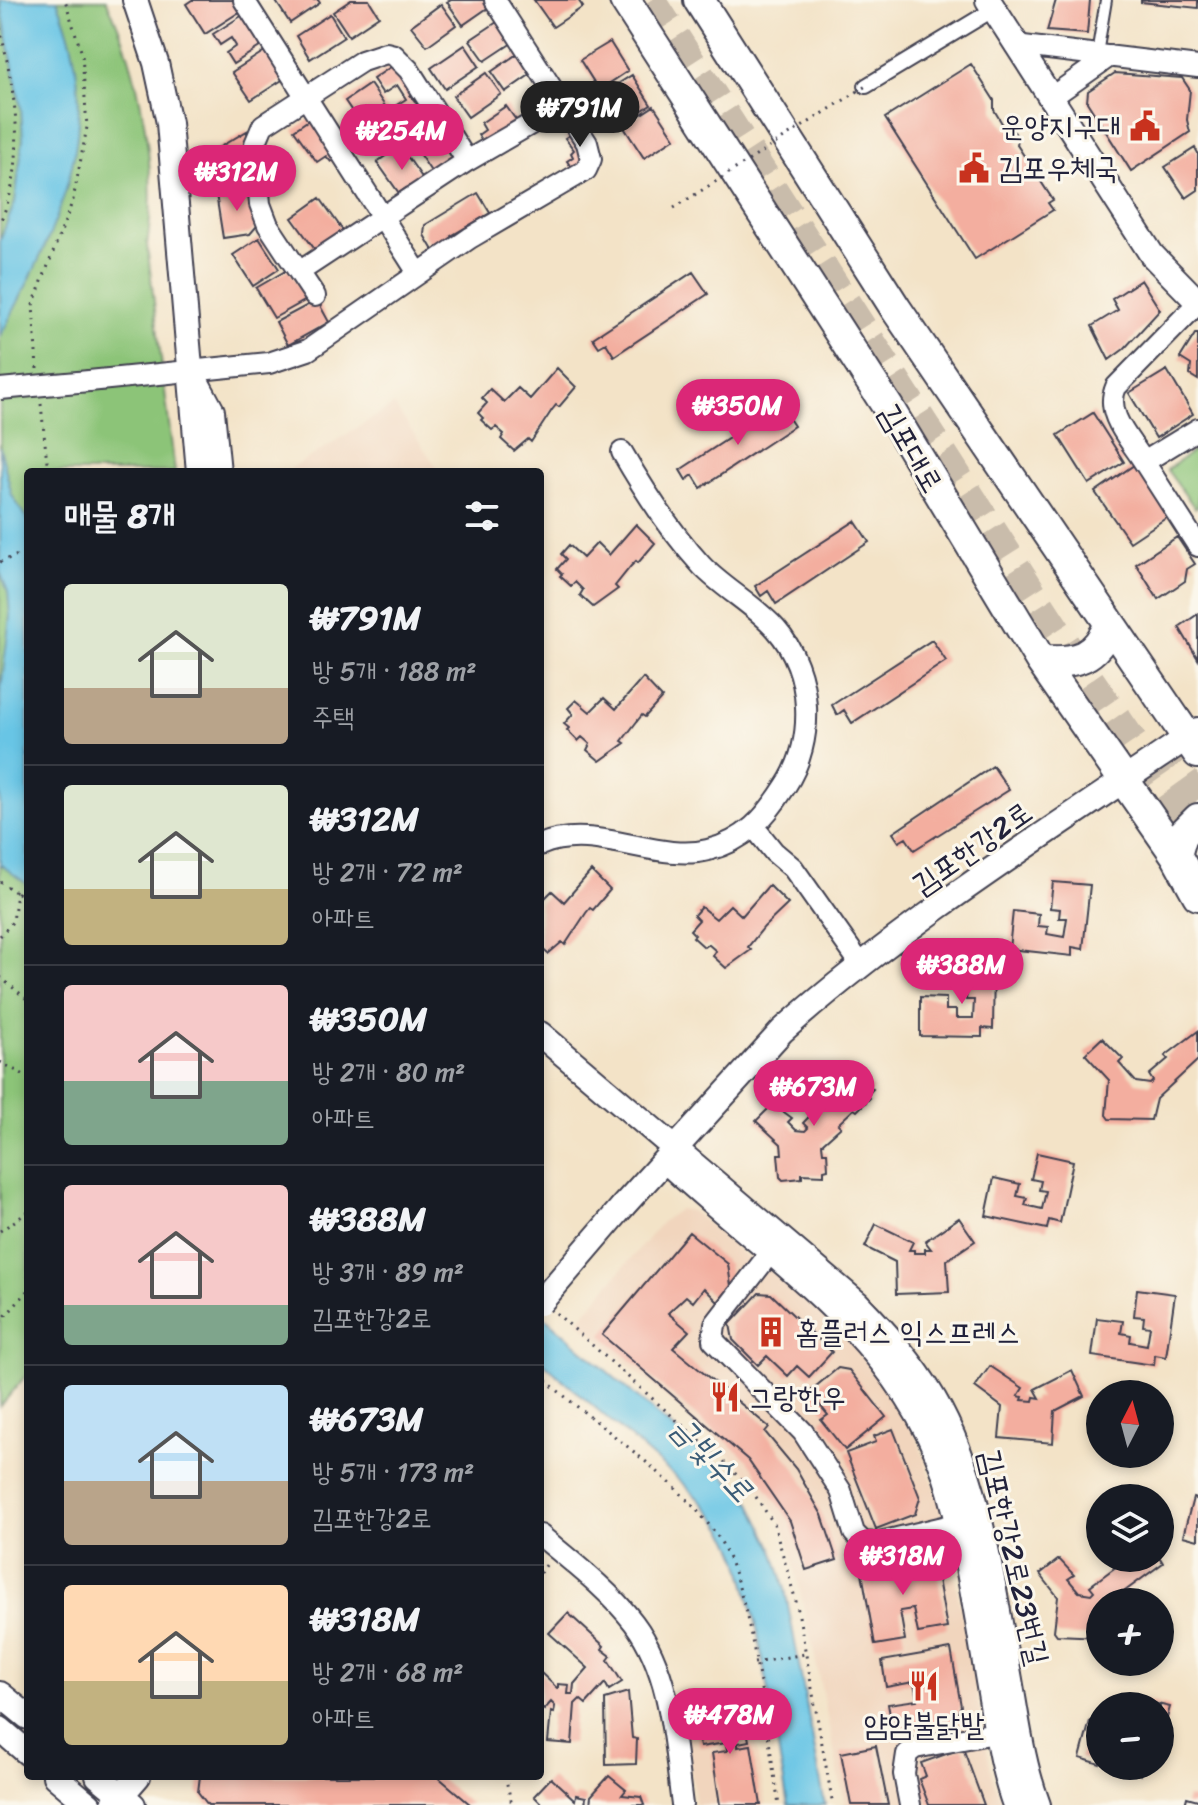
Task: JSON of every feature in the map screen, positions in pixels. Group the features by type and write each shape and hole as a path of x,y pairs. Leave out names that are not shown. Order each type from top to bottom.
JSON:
{"main road":[{"name":"김포대로","path":"625,0 889,409 1041,661 1176,855 1198,895"},
{"name":"김포대로","path":"699,0 896,309 1110,624 1195,740"},
{"path":"1041,661 1068,662 1083,658 1102,643 1110,624"},
{"path":"1198,819 1182,835 1176,855 1198,876"}],"street":[{"path":"135,0 164,92 199,468"},
{"path":"244,0 418,273"},
{"path":"0,389 269,363 308,350 502,217 586,170 591,151 495,0"},
{"path":"866,86 991,4 1049,99 1152,255 1198,303 1116,387 1110,400 1113,413 1198,546"},
{"path":"1015,45 1198,67"},
{"path":"315,296 263,215 255,144 263,125 374,54 394,55 409,70 467,161"},
{"path":"1049,99 1103,55"},
{"path":"299,272 467,161 562,106"},
{"path":"192,371 212,411 218,468"},
{"path":"1144,462 1198,429"},
{"path":"544,844 588,838 705,851 740,838 764,819 788,783 803,742 808,702 777,630 704,567 665,519 622,452"},
{"name":"김포한강2로","path":"544,1305 623,1206 782,1031 862,966 1123,782 1195,740"},
{"path":"754,827 774,852 793,868 862,966"},
{"path":"544,1038 670,1155"},
{"path":"544,1057 670,1155"},
{"name":"김포한강2로23번길","path":"670,1155 770,1253 839,1313 886,1365 931,1439 968,1521"},
{"name":"김포한강2로23번길","path":"670,1155 801,1254 889,1337 923,1381 948,1426 969,1483 968,1521 1008,1731 1015,1805"},
{"path":"770,1253 712,1332 717,1346 757,1382 803,1432 841,1491 854,1533 863,1542 876,1543 968,1521"},
{"path":"544,1539 620,1606 648,1648 671,1719 682,1805"},
{"path":"0,1694 24,1714"},
{"path":"0,1729 24,1750"},
{"path":"910,1805 904,1774 907,1754 915,1748 1008,1731"},
{"name":"김포한강2로23번길","path":"1008,1731 1038,1805"},
{"path":"60,1780 89,1805"},
{"path":"102,1780 122,1802 136,1780"}],"lane":[{"path":"1103,55 1106,0"}],"path":[{"path":"38,383 33,305 73,200 87,127 82,54 65,0"},
{"path":"0,28 17,125 9,195 0,222"},
{"path":"674,208 866,86"},
{"path":"40,399 48,468"},
{"path":"0,562 24,553"},
{"path":"0,882 24,896"},
{"path":"0,936 13,921 17,893"},
{"path":"0,977 24,997"},
{"path":"0,1062 24,1075"},
{"path":"0,1231 24,1215"},
{"path":"0,1322 24,1295"},
{"path":"544,1305 725,1463 765,1509 789,1570 833,1805"},
{"path":"544,1378 673,1489 717,1536 737,1580 779,1805"},
{"path":"544,1568 547,1564"},
{"path":"754,1663 806,1654"},
{"path":"506,1780 512,1805"}],"shaded area":[{"path":"394,405 437,468 292,468"},
{"path":"679,1209 692,1211 745,1256 775,1274 851,1341 896,1400 917,1439 941,1506 992,1775 1003,1805 845,1805 788,1539 779,1516 753,1478 716,1441 578,1321 662,1222"},
{"path":"747,1695 766,1805 696,1805 682,1708"}],"green space":[{"path":"0,0 106,0 128,56 144,120 150,185 147,245 175,468 24,468 24,1378 0,1407"},
{"path":"1198,447 1198,507 1195,508 1167,470"}],"water":[{"path":"0,0 57,0 72,46 78,90 77,133 70,174 58,215 0,337 0,240 15,202 23,139 21,108"},
{"path":"0,447 12,495 24,514 24,882 0,864 0,697 10,616 8,592 0,572"},
{"path":"544,1316 707,1458 751,1503 773,1549 785,1589 825,1805 788,1805 756,1623 739,1559 714,1515 685,1485 544,1363"}],"building":[{"path":"192,0 234,0 241,11 205,34 186,4"},
{"path":"275,0 318,0 320,3 290,23"},
{"path":"351,0 369,0 379,16 349,36 333,12"},
{"path":"499,0 463,25 447,2"},
{"path":"534,0 578,0 583,7 553,27"},
{"path":"1056,0 1090,0 1087,34 1047,31"},
{"path":"1198,0 1198,8 1141,2"},
{"path":"441,4 456,25 427,46 411,26"},
{"path":"246,13 266,43 233,64 226,53 236,46 231,38 220,45 213,34"},
{"path":"330,14 344,37 310,59 296,36"},
{"path":"506,16 521,37 485,61 470,40"},
{"path":"610,42 628,71 599,90 580,60"},
{"path":"465,45 479,66 445,89 431,68"},
{"path":"530,45 544,65 505,92 491,72"},
{"path":"271,47 290,75 251,100 232,72"},
{"path":"398,62 423,86 410,95 417,104 400,115 395,106 406,99 397,85 383,94 373,79"},
{"name":"김포우체국","path":"971,64 994,100 994,110 1006,130 1011,127 1018,138 1017,145 1053,200 1048,203 1053,210 975,259 885,118"},
{"path":"486,73 501,94 468,117 453,96"},
{"name":"운양지구대","path":"1115,73 1182,78 1190,90 1187,120 1190,132 1131,171 1087,102 1088,91"},
{"path":"632,75 651,105 617,125 599,96"},
{"path":"370,84 393,118 368,135 345,101"},
{"path":"506,106 521,127 484,144 478,135 485,130 481,123"},
{"path":"654,106 675,138 644,158 623,126"},
{"path":"310,119 343,153 331,162 326,156 317,162 294,130"},
{"path":"444,122 466,156 438,182 412,143"},
{"path":"582,127 597,149 575,173 567,161 573,157 571,153 574,150 565,138"},
{"path":"247,131 252,185 216,189 213,151"},
{"path":"400,146 428,186 412,197 406,188 399,193 377,162"},
{"path":"1195,148 1198,153 1198,190 1186,198 1165,167"},
{"path":"254,191 257,226 250,234 223,238 216,194"},
{"path":"478,193 490,213 451,236 458,248 434,252 424,235 425,225"},
{"path":"320,198 346,235 319,255 292,218"},
{"path":"259,238 279,269 253,286 233,255"},
{"path":"289,269 306,300 274,318 256,288"},
{"path":"693,272 708,294 614,356 606,343 599,347 593,338"},
{"path":"1141,280 1160,310 1124,349 1109,360 1092,326 1118,310 1112,299"},
{"path":"317,300 329,322 288,345 276,322"},
{"path":"1198,334 1198,380 1190,375 1191,365 1180,358"},
{"path":"557,368 576,387 559,407 556,405 531,442 528,439 514,451 501,439 504,434 496,427 492,430 481,420 483,418 478,413 487,403 482,398 490,389 504,402 518,388 530,399"},
{"path":"1167,370 1193,414 1156,438 1129,393"},
{"path":"780,405 794,426 701,488 693,475 686,480 680,470"},
{"path":"1093,413 1124,462 1089,484 1058,435"},
{"path":"1137,463 1172,514 1130,542 1095,492"},
{"path":"855,521 869,542 776,604 768,591 761,596 755,586"},
{"path":"636,524 655,543 638,563 636,561 631,566 615,586 618,589 593,607 580,595 583,590 575,582 571,586 560,576 562,574 557,569 566,559 561,554 569,545 583,558 597,543 609,555"},
{"path":"1177,537 1195,564 1187,569 1185,581 1158,599 1136,564"},
{"path":"1198,614 1198,659 1179,627"},
{"path":"932,640 946,661 852,723 844,710 837,715 832,705"},
{"path":"643,678 662,698 645,717 642,715 622,741 625,743 600,761 587,750 590,744 582,737 578,741 567,730 569,728 564,724 573,714 568,708 576,700 590,712 604,698 616,709"},
{"path":"993,766 1009,790 914,850 906,838 899,842 893,833"},
{"path":"591,871 610,890 593,910 590,908 565,945 562,942 548,954 544,950 544,899 552,891 564,902"},
{"path":"1053,882 1090,885 1083,949 1072,947 1072,956 1009,949 1013,911 1039,914 1038,926 1048,927 1047,934 1064,937 1067,918 1059,918 1060,909 1050,908"},
{"path":"769,885 788,904 764,927 748,947 751,950 726,968 713,956 716,951 708,944 704,947 693,937 695,935 690,930 699,920 694,915 701,907 716,919 730,905 742,916"},
{"path":"957,965 994,965 993,1029 982,1028 982,1037 920,1036 920,997 946,998 946,1010 956,1010 956,1018 973,1018 974,1000 966,1000 967,991 956,991"},
{"path":"1198,1031 1198,1060 1156,1099 1151,1120 1109,1119 1106,1115 1109,1080 1085,1054 1102,1038 1123,1059 1119,1063 1136,1082 1150,1084 1153,1081 1149,1075 1168,1059 1165,1056"},
{"path":"854,1070 873,1089 867,1095 870,1098 838,1124 841,1127 822,1144 823,1152 827,1152 828,1169 824,1170 824,1175 802,1174 802,1178 783,1180 778,1154 782,1154 781,1144 756,1121 773,1104 792,1118 788,1122 796,1130 805,1131 808,1128 803,1123 826,1099 823,1096"},
{"path":"1037,1153 1073,1161 1060,1223 1049,1220 1047,1229 986,1216 994,1178 1020,1184 1017,1196 1027,1198 1025,1205 1042,1209 1046,1191 1039,1190 1041,1181 1031,1179"},
{"path":"959,1218 975,1241 947,1260 949,1292 896,1294 895,1262 865,1247 876,1224 913,1242 909,1250 914,1250 914,1253 925,1253 925,1249 931,1249 925,1241"},
{"path":"689,1232 728,1264 731,1286 718,1302 704,1288 693,1302 686,1296 668,1313 689,1331 673,1348 769,1427 765,1432 796,1469 822,1515 837,1560 806,1570 790,1521 748,1460 602,1335"},
{"path":"1137,1289 1175,1294 1166,1357 1155,1355 1154,1365 1092,1356 1097,1318 1123,1321 1121,1333 1131,1335 1130,1342 1147,1345 1150,1327 1143,1326 1144,1317 1134,1316"},
{"name":"홈플러스 익스프레스","path":"759,1293 771,1294 832,1352 809,1377 797,1366 788,1376 767,1356 758,1365 733,1340 730,1324"},
{"path":"990,1366 1023,1388 1018,1396 1023,1397 1022,1400 1033,1401 1034,1397 1040,1398 1035,1389 1072,1370 1084,1396 1055,1411 1053,1443 999,1438 1002,1407 975,1387"},
{"path":"838,1368 849,1370 886,1417 845,1450 821,1420 828,1415 809,1392"},
{"path":"893,1429 920,1498 915,1514 876,1529 846,1453 876,1442 874,1436"},
{"path":"1193,1498 1198,1500 1198,1540 1183,1536"},
{"path":"925,1555 935,1563 947,1628 918,1633 913,1609 900,1611 905,1640 875,1645 861,1567"},
{"path":"1059,1559 1074,1575 1068,1579 1079,1592 1086,1593 1086,1636 1057,1635 1054,1631 1058,1597 1040,1574"},
{"path":"1109,1572 1151,1572 1129,1588 1090,1586"},
{"path":"568,1613 604,1646 602,1649 611,1656 608,1660 622,1682 609,1690 605,1683 586,1704 580,1699 575,1704 572,1744 548,1742 551,1712 554,1713 555,1706 551,1702 544,1710 544,1676 558,1689 558,1684 569,1685 568,1694 573,1694 574,1684 588,1668 549,1633"},
{"path":"951,1649 961,1706 954,1721 893,1732 888,1704 917,1700 914,1682 886,1687 882,1661"},
{"path":"628,1692 632,1738 637,1739 636,1764 606,1765 605,1699"},
{"path":"743,1707 749,1741 738,1743 738,1747 751,1745 761,1805 720,1805 712,1753 727,1751 726,1743 700,1747 694,1715"},
{"path":"1086,1736 1086,1760 1080,1758"},
{"path":"876,1746 888,1805 851,1805 841,1753"},
{"path":"963,1748 984,1805 929,1805 919,1779 926,1776 921,1763"},
{"path":"609,1776 626,1790 622,1795 641,1797 644,1805 590,1805 591,1796"},
{"path":"551,1778 575,1800 576,1795 586,1797 585,1805 543,1805 534,1796"},
{"path":"200,1780 442,1780 471,1805 208,1805 198,1792"},
{"path":"1187,1797 1198,1800 1198,1805 1185,1805"}],"tunnel":[{"path":"651,0 1068,649 1198,836"},
{"path":"1157,743 1198,800"}],"place":[{"name":"운양지구대","path":"1145,126"},
{"name":"김포우체국","path":"974,168"},
{"name":"홈플러스 익스프레스","path":"771,1332"},
{"name":"그랑한우","path":"725,1397"},
{"name":"얌얌불닭발","path":"924,1686"}],"water label":[{"name":"금빛수로","path":"712,1459"}]}
